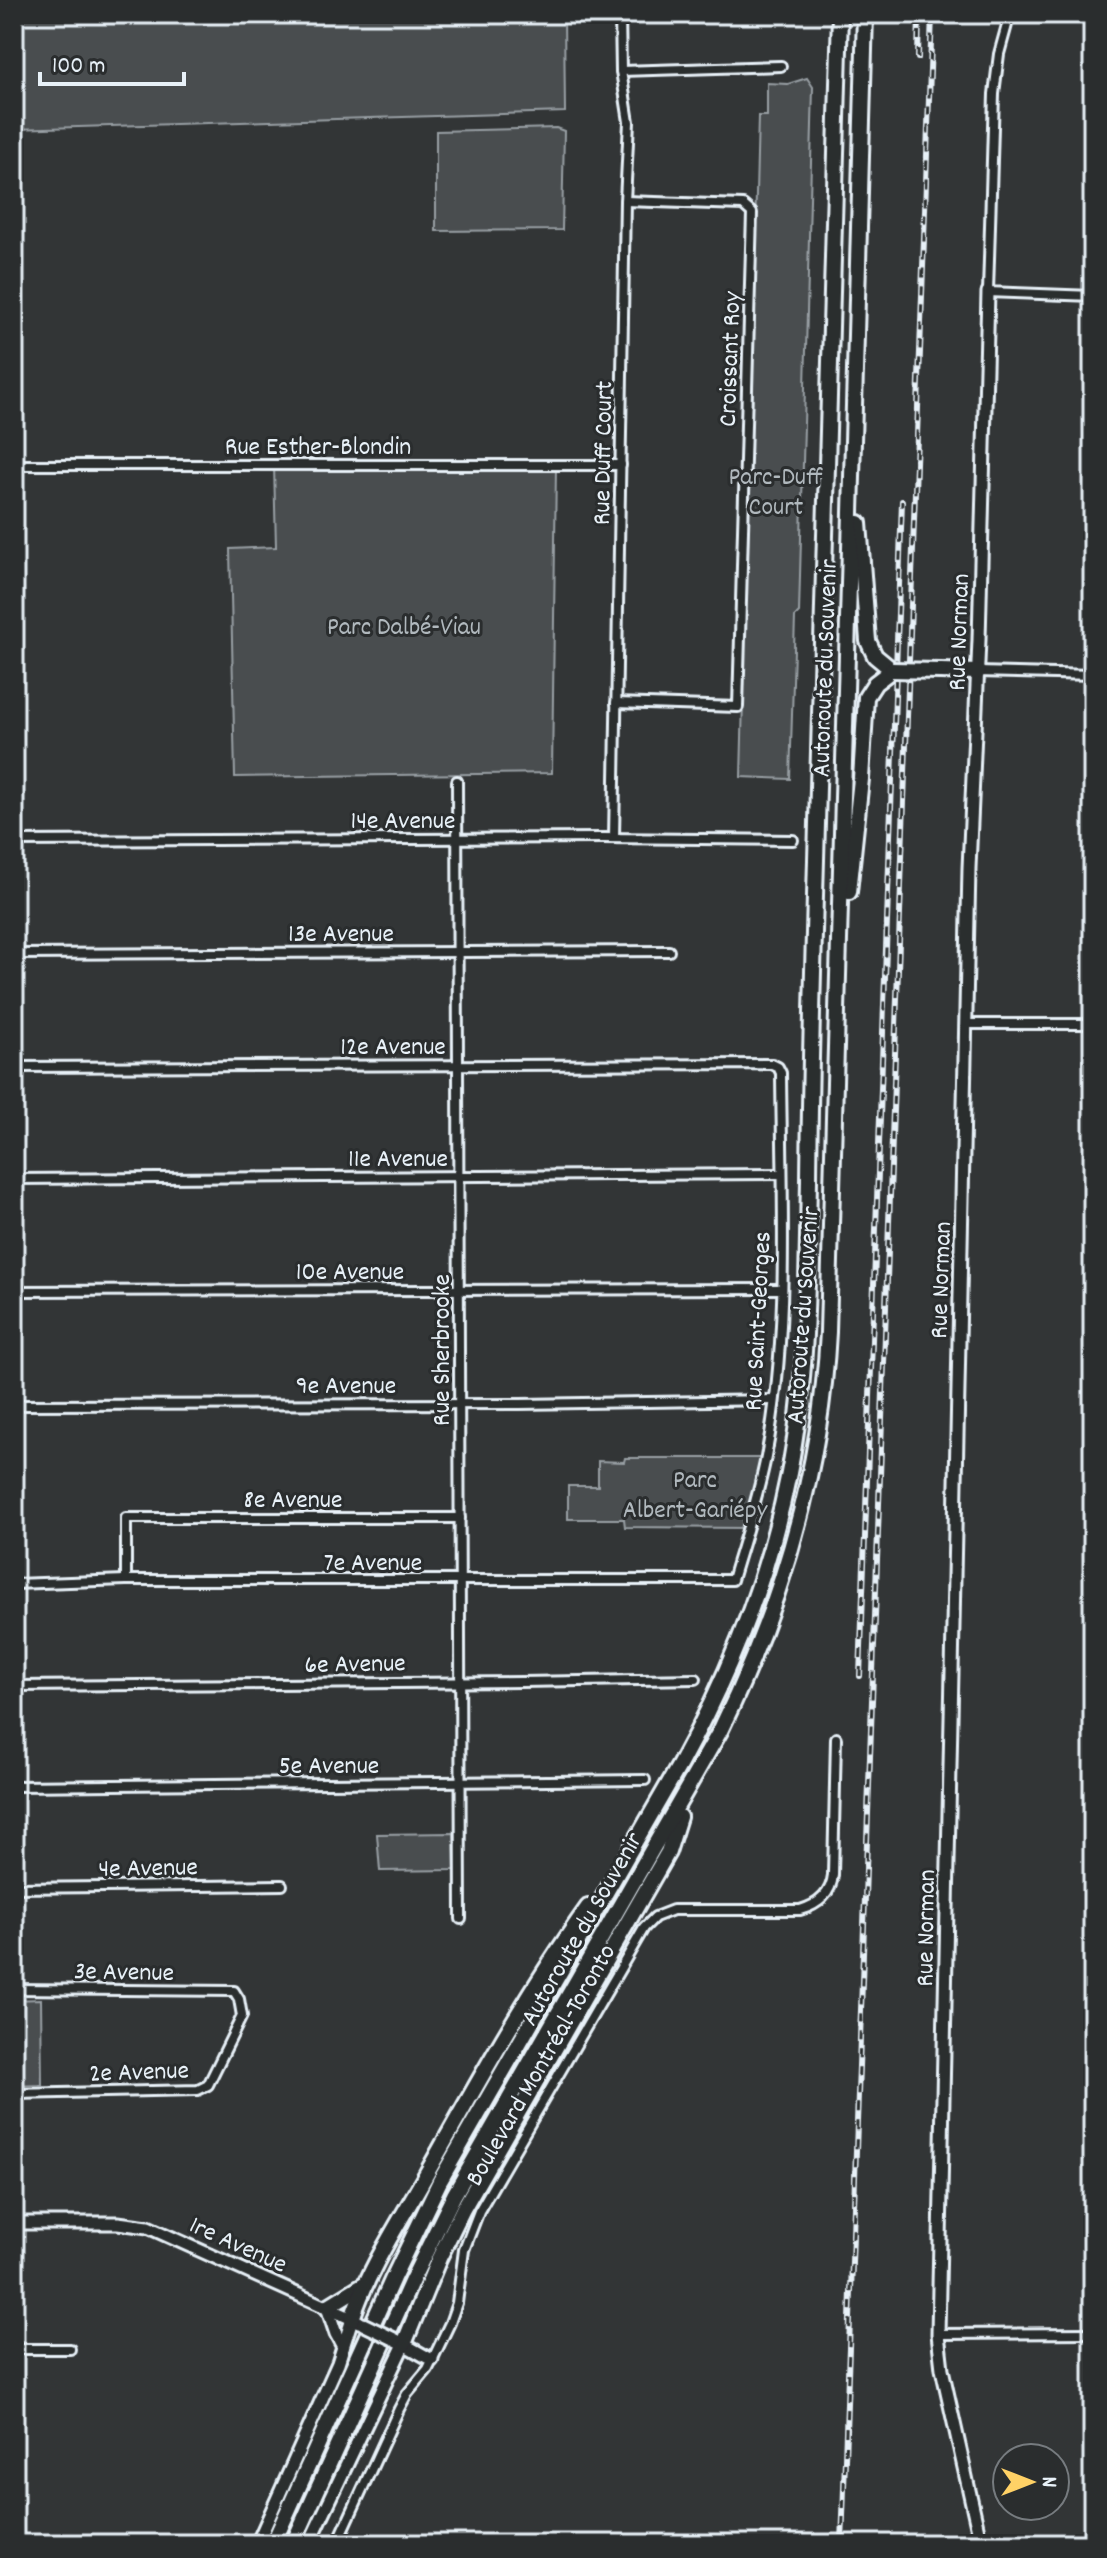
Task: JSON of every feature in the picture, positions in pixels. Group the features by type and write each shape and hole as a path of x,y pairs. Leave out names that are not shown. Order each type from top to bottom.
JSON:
{"highway":[{"name":"Autoroute du Souvenir","path":"273,2544 440,2181 697,1732 742,1633 789,1476 800,1407 807,1312 840,14"},
{"name":"Autoroute du Souvenir","path":"293,2544 454,2195 686,1794 733,1705 764,1630 791,1550 813,1458 828,1343 865,14"},
{"path":"853,459 868,641 875,656 889,670 978,672"},
{"path":"838,996 861,779 864,705 871,687 889,670"},
{"path":"400,2342 470,2196 668,1852 686,1794"},
{"path":"357,2321 367,2283 530,1992 636,1840"},
{"path":"327,2307 367,2283"}],"street":[{"name":"Rue Duff Court","path":"614,838 629,122 621,71 620,14"},
{"name":"Rue Norman","path":"981,2544 942,2369 938,2334 969,868 978,672 995,81 1010,14"},
{"path":"621,71 781,66"},
{"name":"Croissant Roy","path":"616,703 738,707 752,213 743,205 625,201"},
{"path":"988,292 1093,296"},
{"name":"Rue Esther-Blondin","path":"14,465 621,465"},
{"path":"978,672 1093,675"},
{"name":"Rue Sherbrooke","path":"457,781 461,1919"},
{"name":"14e Avenue","path":"14,841 793,840"},
{"name":"13e Avenue","path":"14,954 669,951"},
{"path":"966,1024 1093,1024"},
{"name":"12e Avenue","path":"14,1067 772,1064"},
{"name":"Rue Saint-Georges","path":"732,1580 766,1458 774,1400 781,1289 782,1174 781,1073 772,1064"},
{"name":"11e Avenue","path":"14,1179 782,1174"},
{"name":"10e Avenue","path":"14,1291 781,1289"},
{"name":"9e Avenue","path":"14,1405 774,1400"},
{"name":"8e Avenue","path":"126,1580 126,1518 460,1518"},
{"name":"7e Avenue","path":"14,1584 126,1580 732,1580"},
{"name":"6e Avenue","path":"14,1686 696,1679"},
{"name":"Boulevard Montréal-Toronto","path":"337,2544 399,2409 432,2360 455,2310 464,2250 479,2211 644,1928 655,1917 673,1910 796,1911 810,1907 828,1893 833,1875 836,1738"},
{"name":"5e Avenue","path":"14,1786 645,1780"},
{"name":"4e Avenue","path":"14,1888 282,1885"},
{"name":"3e Avenue","path":"14,1989 234,1991"},
{"name":"2e Avenue","path":"14,2094 198,2090 208,2085 239,2024 242,2009 234,1991"},
{"name":"1re Avenue","path":"14,2223 125,2223 148,2227 357,2321 432,2360"},
{"path":"327,2307 343,2347"},
{"path":"257,2544 357,2321"},
{"path":"938,2334 1093,2333"},
{"path":"309,2544 400,2342"},
{"path":"14,2349 70,2349"}],"green space":[{"path":"14,14 564,14 565,112 14,129"},
{"name":"Parc-Duff Court","path":"807,78 813,87 799,613 795,617 790,779 741,777 758,116 767,116 767,83 788,84"},
{"path":"556,128 564,131 562,230 436,231 436,131"},
{"name":"Parc Dalbé-Viau","path":"274,465 556,465 552,773 235,777 230,549 276,547"},
{"name":"Parc Albert-Gariépy","path":"625,1458 766,1458 748,1528 625,1527 624,1519 568,1519 568,1486 598,1486 598,1461 624,1462"},
{"path":"454,1833 455,1870 380,1871 377,1834"},
{"path":"41,1999 42,2085 14,2086 14,2000"}],"railway":[{"path":"918,58 919,14"},
{"path":"842,2544 932,14"},
{"path":"860,1676 902,501"}]}
